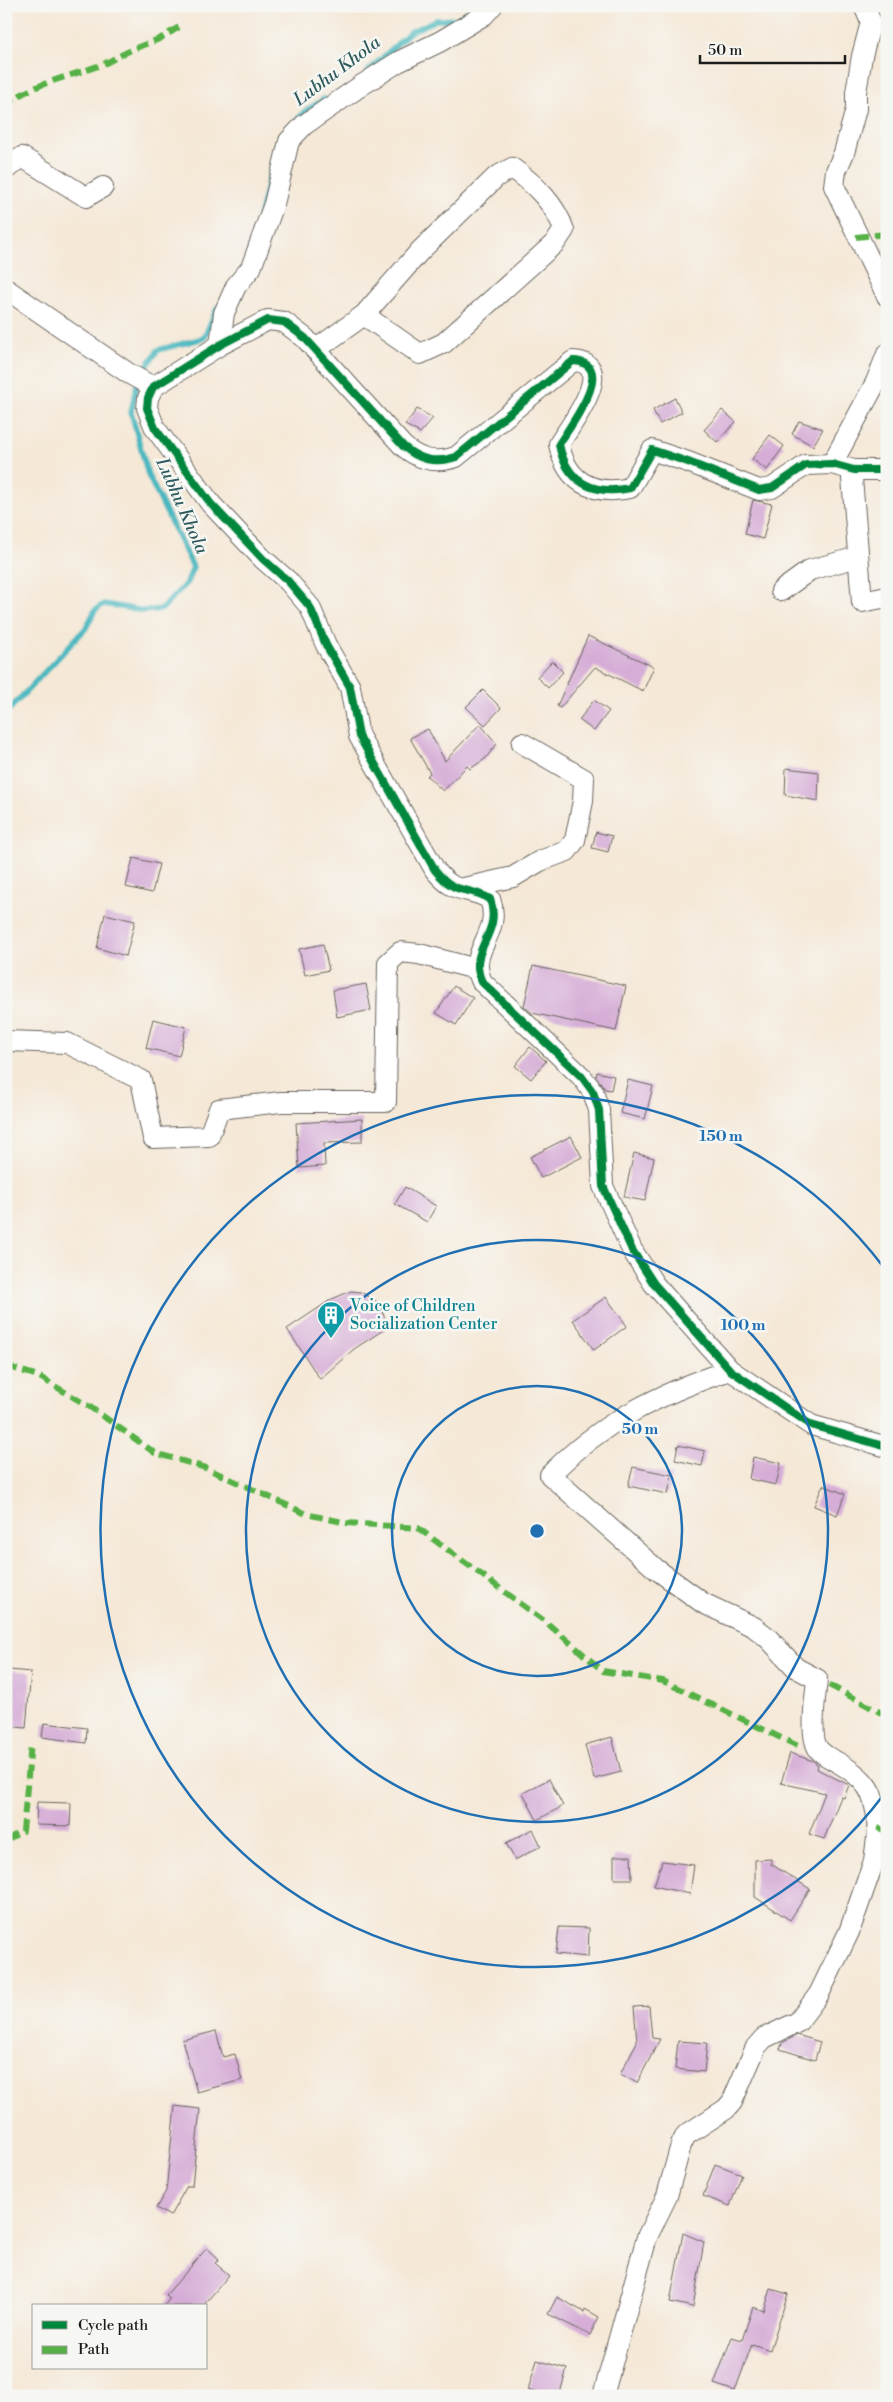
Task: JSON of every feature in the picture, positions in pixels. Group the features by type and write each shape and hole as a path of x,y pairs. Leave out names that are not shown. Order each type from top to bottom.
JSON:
{"street":[{"path":"220,345 224,313 236,286 251,268 274,204 289,142 304,125 362,85 398,62 441,41 484,14 492,6"},
{"path":"864,6 871,22 860,65 856,92 856,109 844,153 836,170 834,186 887,296"},
{"path":"6,169 22,158 86,197 103,187"},
{"path":"315,350 364,315 420,251 496,177 512,168 525,177 560,216 564,230 556,243 444,343 430,351 420,354 364,315"},
{"path":"6,289 142,381 148,398 147,408 155,428 211,504 263,559 288,581 310,607 326,645 350,687 359,736 400,806 430,863 444,881 458,890 481,894 490,899 494,910 492,927 478,959 476,969 482,982 582,1077 593,1092 599,1110 603,1186 632,1250 654,1284 730,1370 811,1425 887,1447"},
{"path":"142,381 220,345 268,320 284,322 315,350 403,446 412,454 434,462 456,457 574,361 582,361 590,366 594,377 591,390 559,444 560,451 570,473 582,484 598,490 614,492 630,488 652,450 760,490 772,488 806,465 832,464 854,470 887,470"},
{"path":"832,464 876,382 887,354"},
{"path":"854,470 852,478 862,602 887,597"},
{"path":"781,591 810,570 858,557"},
{"path":"458,890 512,877 540,861 567,852 576,840 583,801 584,780 522,743"},
{"path":"6,1041 67,1043 141,1080 153,1138 209,1136 219,1109 281,1102 386,1102 388,963 400,952 419,954 476,969"},
{"path":"602,2396 647,2237 667,2196 681,2144 686,2135 720,2113 732,2102 756,2047 764,2038 798,2022 819,1994 852,1924 874,1861 878,1828 875,1804 869,1788 857,1774 818,1750 814,1740 817,1679 796,1668 767,1637 754,1627 703,1603 656,1569 550,1475 568,1456 641,1406 686,1385 730,1370"},
{"path":"878,1828 887,1850"}],"building":[{"path":"675,398 682,412 660,424 653,410"},
{"path":"417,409 433,418 420,433 405,425"},
{"path":"722,410 736,422 717,442 704,430"},
{"path":"799,421 823,429 813,446 792,434"},
{"path":"770,435 784,446 767,470 752,459"},
{"path":"753,500 772,504 763,539 745,534"},
{"path":"588,636 654,667 643,691 595,667 560,708 557,706"},
{"path":"552,661 563,672 548,688 537,677"},
{"path":"483,690 501,708 485,725 466,707"},
{"path":"594,700 609,711 594,731 579,720"},
{"path":"480,724 497,744 485,759 470,769 467,766 443,791 427,776 430,773 410,738 428,729 445,761"},
{"path":"786,768 819,772 818,801 785,795"},
{"path":"596,832 612,836 608,852 592,848"},
{"path":"133,858 159,864 152,893 126,887"},
{"path":"105,914 135,921 126,956 97,948"},
{"path":"323,944 329,970 305,975 299,949"},
{"path":"533,966 626,986 616,1031 532,1013 524,1006"},
{"path":"366,984 371,1010 337,1017 333,990"},
{"path":"454,986 473,998 456,1025 436,1013"},
{"path":"153,1019 186,1027 179,1056 146,1048"},
{"path":"530,1047 546,1061 531,1079 515,1066"},
{"path":"597,1072 614,1076 611,1090 605,1089 596,1076"},
{"path":"628,1080 653,1086 645,1119 620,1113"},
{"path":"362,1119 362,1142 324,1143 325,1166 299,1168 296,1123"},
{"path":"571,1136 582,1157 541,1178 530,1157"},
{"path":"634,1153 654,1158 645,1201 624,1197"},
{"path":"405,1187 436,1206 427,1222 395,1204"},
{"name":"Voice of Children Socialization Center","path":"351,1291 361,1292 379,1303 388,1327 354,1349 320,1379 287,1329 332,1299"},
{"path":"606,1297 627,1326 594,1350 573,1320"},
{"path":"678,1445 705,1451 702,1466 675,1460"},
{"path":"753,1457 781,1463 776,1485 749,1479"},
{"path":"633,1467 672,1475 668,1494 628,1486"},
{"path":"823,1485 845,1494 837,1515 814,1506"},
{"path":"9,1670 31,1672 26,1728 6,1726"},
{"path":"44,1723 87,1728 86,1743 42,1737"},
{"path":"612,1737 621,1772 594,1779 585,1745"},
{"path":"790,1753 813,1761 818,1765 817,1769 849,1785 844,1798 841,1797 824,1839 809,1834 825,1793 781,1783"},
{"path":"549,1779 563,1806 537,1820 523,1793"},
{"path":"37,1802 71,1803 70,1826 36,1825"},
{"path":"533,1829 541,1846 515,1860 506,1843"},
{"path":"614,1856 631,1856 632,1879 614,1879"},
{"path":"771,1859 771,1864 810,1889 790,1920 755,1897 755,1860"},
{"path":"662,1861 694,1865 690,1894 654,1886"},
{"path":"559,1927 589,1928 588,1957 556,1954"},
{"path":"649,2006 652,2038 660,2039 637,2083 620,2074 637,2042 634,2007"},
{"path":"216,2031 223,2057 235,2054 242,2080 197,2092 182,2040"},
{"path":"797,2035 820,2042 815,2060 780,2049 782,2043"},
{"path":"678,2041 707,2043 704,2072 675,2069"},
{"path":"175,2106 200,2109 192,2186 187,2186 170,2216 156,2208 166,2191"},
{"path":"715,2164 742,2174 730,2206 703,2196"},
{"path":"683,2233 704,2242 693,2307 670,2302"},
{"path":"207,2248 219,2259 215,2263 229,2275 205,2304 166,2304 170,2298 166,2295"},
{"path":"771,2289 788,2294 770,2350 752,2344 735,2391 714,2384 732,2337 742,2340 753,2307 764,2311"},
{"path":"557,2297 584,2312 585,2309 599,2317 590,2335 548,2314"},
{"path":"537,2360 567,2369 559,2396 547,2396 528,2390"}],"waterway":[{"name":"Lubhu Khola","path":"368,71 410,32 436,20 457,19 476,6"},
{"name":"Lubhu Khola","path":"298,119 304,112 324,99"},
{"name":"Lubhu Khola","path":"259,217 278,144 283,138"},
{"name":"Lubhu Khola","path":"6,713 86,628 95,610 104,604 144,611 162,609 187,582 193,567 148,475 131,412 138,379 158,350 204,338 217,308"}],"marked path":[{"path":"6,107 14,99 38,86 108,62 157,40 184,25"},
{"path":"856,237 887,234"},
{"path":"6,1366 38,1376 90,1407 155,1453 206,1468 306,1514 347,1523 418,1528 547,1623 603,1671 663,1681 802,1748"},
{"path":"829,1685 887,1716"},
{"path":"6,1840 23,1831 31,1743"},
{"path":"878,1828 887,1831"}],"cycle path":[{"path":"887,470 854,470 832,464 806,465 772,488 759,490 652,450 630,488 617,490 593,488 575,477 568,468 559,444 580,410 592,383 592,372 586,364 573,361 456,457 441,460 428,459 415,455 403,446 305,338 284,322 268,320 220,345 153,387 148,398 147,408 155,428 211,504 263,559 288,581 310,607 326,645 350,687 359,736 435,870 449,884 490,899 493,912 492,923 478,960 478,970 482,982 582,1077 593,1092 599,1110 603,1186 632,1250 654,1284 730,1370 811,1425 887,1447"}],"place":[{"name":"Voice of Children Socialization Center","path":"331,1339"}]}
